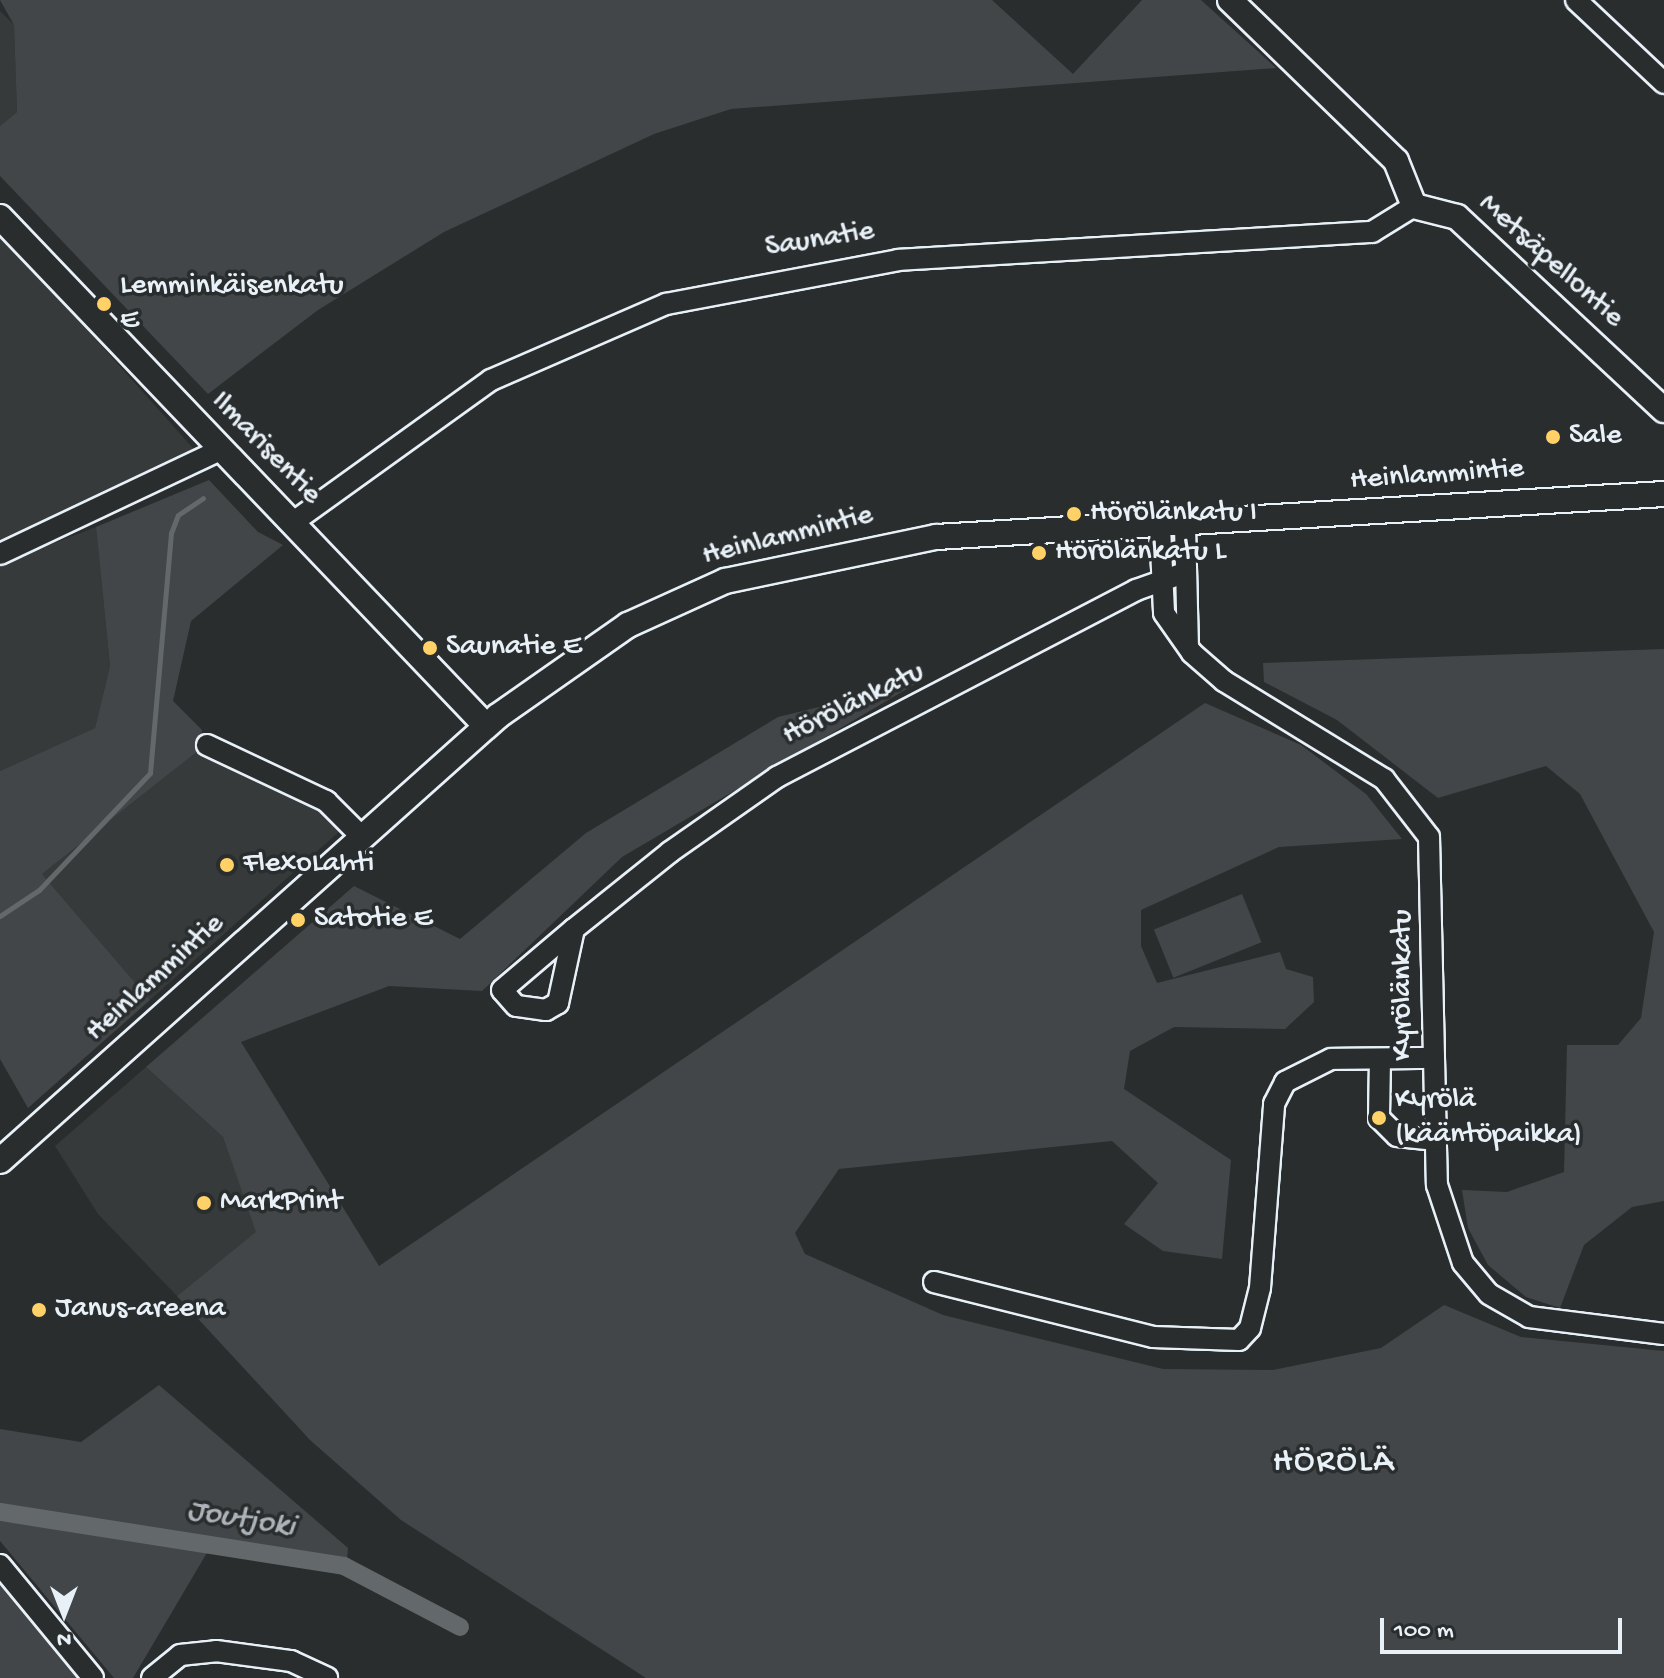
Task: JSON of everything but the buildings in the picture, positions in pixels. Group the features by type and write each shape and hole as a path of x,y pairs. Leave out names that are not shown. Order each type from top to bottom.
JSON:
{"street":[{"path":"1230,0 1396,161 1414,206"},
{"path":"1576,0 1664,83"},
{"name":"Metsäpellontie","path":"1414,206 1457,217 1664,410"},
{"name":"Saunatie","path":"292,523 491,380 666,304 898,260 1372,232 1414,206"},
{"name":"Ilmarisentie","path":"0,217 486,726"},
{"path":"0,554 220,450"},
{"name":"Heinlammintie","path":"0,1161 486,726 628,625 768,568 936,537 1172,526 1660,491"},
{"path":"1172,526 1184,573 1189,649"},
{"name":"Kyrölänkatu","path":"1172,526 1163,577 1164,613 1189,649 1224,681 1384,779 1420,820 1434,868 1434,1140 1443,1215 1463,1263 1489,1294 1529,1317 1664,1334"},
{"name":"Hörölänkatu","path":"574,929 777,777 1163,577 1184,573"},
{"path":"207,745 326,801 362,837"},
{"path":"934,1282 1153,1337 1239,1340 1250,1328 1260,1288 1274,1104 1285,1082 1331,1059 1434,1058"},
{"path":"1380,1059 1379,1118 1397,1136 1434,1140"},
{"path":"0,1565 93,1678"},
{"path":"152,1678 180,1655 216,1651 291,1661 327,1678"}],"shaded area":[{"path":"0,0 992,0 1073,74 1142,0 1201,0 1276,68 731,109 654,134 444,232 318,310 208,394 0,176 0,126 17,112 14,25"},
{"path":"0,11 14,25 17,112 0,126"},
{"path":"0,232 199,455 0,543"},
{"path":"209,480 258,532 283,545 191,621 173,701 202,730 198,751 42,874 150,1000 28,1108 0,1059 0,771 95,728 110,666 96,527"},
{"path":"96,527 110,666 95,728 0,771 0,564"},
{"path":"1664,649 1664,1201 1632,1207 1584,1245 1560,1308 1526,1297 1488,1265 1468,1228 1462,1190 1507,1192 1564,1172 1567,1045 1618,1045 1641,1018 1654,932 1580,794 1546,766 1438,798 1337,720 1264,682 1263,663"},
{"path":"917,683 622,857 482,991 389,986 241,1042 379,1266 1205,703 1301,745 1366,794 1402,839 1279,847 1141,910 1141,946 1157,983 1280,952 1286,969 1313,977 1314,1002 1285,1029 1174,1027 1130,1051 1124,1089 1231,1160 1222,1259 1163,1251 1124,1224 1158,1183 1112,1141 839,1169 795,1233 805,1254 943,1315 1163,1369 1273,1370 1381,1348 1444,1305 1521,1337 1664,1351 1664,1678 646,1678 401,1520 310,1440 177,1296 256,1232 223,1137 146,1067 354,886 460,939 586,833 778,717"},
{"path":"198,751 323,808 342,829 150,1000 42,874"},
{"path":"1242,894 1261,942 1173,978 1154,930"},
{"path":"146,1067 223,1137 257,1232 177,1296 98,1214 55,1146"},
{"path":"159,1385 348,1548 347,1559 0,1505 0,1429 81,1442"},
{"path":"0,1521 208,1551 133,1678 114,1678 0,1541"},
{"path":"0,1582 80,1678 0,1678"}],"waterway":[{"path":"0,916 39,890 150,773 171,533 178,515 203,498"},
{"name":"Joutjoki","path":"0,1512 344,1566 460,1627"}],"place":[{"name":"Lemminkäisenkatu E","path":"104,304"},
{"name":"Sale","path":"1553,437"},
{"name":"Hörölänkatu I","path":"1074,514"},
{"name":"Hörölänkatu L","path":"1039,553"},
{"name":"Saunatie E","path":"430,648"},
{"name":"FlexoLahti","path":"227,865"},
{"name":"Satotie E","path":"298,920"},
{"name":"Kyrölä (kääntöpaikka)","path":"1379,1118"},
{"name":"MarkPrint","path":"204,1203"},
{"name":"Janus-areena","path":"39,1310"}],"district":[{"name":"HÖRÖLÄ","path":"1334,1464"}]}
